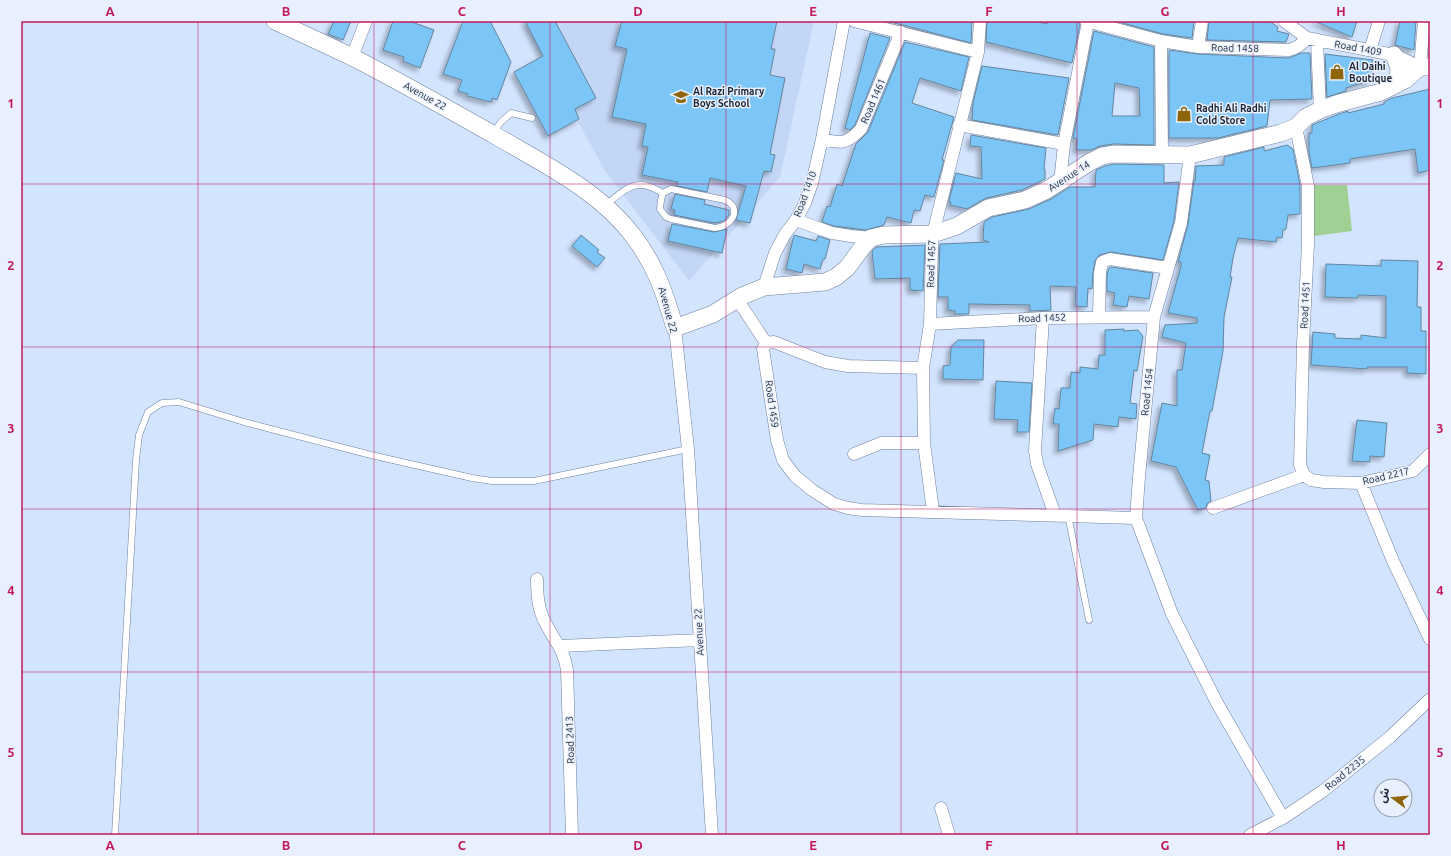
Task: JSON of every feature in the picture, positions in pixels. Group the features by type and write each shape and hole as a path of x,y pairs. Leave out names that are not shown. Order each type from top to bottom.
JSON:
{"street":[{"name":"Avenue 22","path":"275,21 352,57 433,100 560,173 604,206 625,226 646,254 656,272 675,328 688,449 712,835"},
{"path":"352,57 366,21"},
{"name":"Road 1410","path":"764,287 775,253 785,234 796,220 812,183 822,139 844,21"},
{"path":"854,21 978,52"},
{"name":"Road 1457","path":"933,511 924,443 923,368 930,324 933,234 978,52 980,21"},
{"name":"Road 1458","path":"1060,183 1064,144 1087,21 1161,41 1198,48 1289,50 1296,48 1312,39"},
{"path":"1198,48 1202,21"},
{"name":"Road 1409","path":"1284,21 1312,39 1394,55 1425,67"},
{"path":"1370,50 1378,21"},
{"path":"1424,21 1425,67"},
{"name":"Road 1461","path":"822,139 837,143 845,142 856,135 861,129 901,32"},
{"path":"1312,39 1320,111"},
{"path":"1161,41 1162,154"},
{"path":"1394,55 1399,68 1398,83"},
{"name":"Avenue 14","path":"872,238 884,235 933,234 957,226 988,208 1025,200 1047,190 1060,183 1090,162 1102,156 1113,154 1190,155 1281,133 1296,127 1306,117 1336,104 1381,92 1405,80 1425,67"},
{"path":"960,125 1064,144"},
{"name":"Road 1451","path":"1296,127 1308,186 1308,244 1303,344 1300,465 1307,477"},
{"name":"Road 1454","path":"1136,518 1138,477 1154,317 1181,223 1190,155"},
{"path":"796,220 832,233 872,238"},
{"path":"675,328 713,314 752,291 764,287 812,284 825,282 836,277 847,268 864,245 872,238"},
{"path":"1099,317 1100,273 1102,262 1110,259 1168,268"},
{"path":"737,299 766,343 774,342 826,362 848,366 923,368"},
{"name":"Road 1452","path":"930,324 1043,318 1154,317"},
{"path":"1043,318 1035,451 1036,464 1054,515"},
{"name":"Road 1459","path":"766,343 763,349 777,440 783,460 795,476 812,490 834,504 862,510 1136,518"},
{"path":"854,454 881,443 924,443"},
{"name":"Road 2217","path":"1307,477 1324,482 1361,483 1413,471 1430,454"},
{"path":"1213,508 1307,477"},
{"path":"1361,483 1393,561 1430,639"},
{"path":"1136,518 1172,614 1217,703 1282,818"},
{"name":"Road 2413","path":"537,578 537,592 542,617 563,652 567,670 572,835"},
{"path":"560,646 700,640"},
{"name":"Road 2235","path":"1250,835 1282,818 1323,791 1390,737 1430,699"},
{"path":"940,808 949,835"}],"lane":[{"path":"492,134 501,122 511,113 532,118"},
{"path":"604,206 626,190 643,185 663,193 671,189 725,200 732,205 734,215 731,221 721,228 671,219 666,217 660,209 660,200 663,193"},
{"path":"115,835 136,460 139,435 148,412 162,403 179,402 244,422 371,455 472,478 492,481 534,481 688,449"},
{"path":"1068,516 1089,620"}],"shaded area":[{"name":"Al Razi Primary Boys School","path":"521,21 814,21 780,177 689,281 606,172"}],"green space":[{"path":"1314,185 1347,185 1352,231 1314,236"}],"building":[{"path":"334,21 351,21 343,40 328,34"},
{"path":"393,21 409,21 434,30 420,68 403,61 404,57 383,50"},
{"path":"463,21 490,21 511,62 497,100 492,98 491,102 467,96 468,94 458,91 462,80 443,74"},
{"path":"525,21 555,21 596,98 575,109 579,119 548,136 514,72 543,56"},
{"path":"622,21 777,21 771,49 775,49 770,75 785,78 770,154 775,155 771,172 764,171 750,223 736,220 746,186 710,178 707,192 677,186 678,182 642,175 648,147 642,146 646,124 612,117 627,49 615,46"},
{"path":"885,21 972,21 971,43 903,25"},
{"path":"987,21 1035,21 1047,24 1048,21 1079,21 1080,25 1072,63 986,42"},
{"path":"1115,21 1194,21 1192,38 1163,34"},
{"path":"1209,21 1269,21 1278,27 1277,31 1289,34 1286,42 1207,40"},
{"path":"1314,21 1357,21 1352,37"},
{"path":"1400,21 1416,21 1414,50 1395,45"},
{"path":"1094,31 1154,47 1154,145 1113,144 1100,146 1091,150 1076,150 1077,139 1073,138","holes":["1115,83 1139,88 1140,116 1112,116"]},
{"path":"870,33 890,38 855,125 850,130 845,128"},
{"path":"905,42 969,57 961,91 920,78 912,103 954,117 942,160 944,160 934,197 925,195 920,211 914,210 911,223 887,217 884,225 866,230 834,226 822,222 827,206 830,207 837,184 842,186 856,144 868,132"},
{"path":"1169,50 1198,54 1289,58 1301,53 1310,53 1312,99 1270,100 1267,126 1218,138 1169,138"},
{"path":"1325,54 1373,60 1371,80 1346,88 1346,91 1327,97"},
{"path":"982,66 1069,78 1058,135 972,120 973,103"},
{"path":"1430,89 1430,170 1418,173 1415,149 1350,159 1350,163 1312,168 1309,153 1309,133 1312,133 1312,125 1348,111 1348,113 1384,104 1384,102 1392,98"},
{"path":"971,135 1046,148 1044,169 1045,179 1022,190 986,198 967,209 950,205 951,202 949,201 956,173 982,179 981,147 970,146"},
{"path":"1287,145 1293,149 1300,185 1300,214 1288,215 1286,229 1283,230 1282,238 1277,237 1276,242 1238,238 1233,258 1230,277 1232,277 1224,317 1223,351 1212,411 1210,411 1202,453 1210,455 1205,480 1209,481 1211,501 1207,504 1206,508 1198,510 1176,467 1151,461 1162,403 1177,406 1177,370 1182,370 1186,343 1162,337 1165,325 1197,323 1197,318 1168,313 1181,266 1181,262 1178,262 1188,224 1196,166 1224,165 1224,157 1264,147 1264,151"},
{"path":"1114,164 1164,165 1164,183 1179,182 1174,221 1163,260 1111,252 1099,255 1095,261 1092,289 1088,288 1087,307 1075,306 1076,287 1050,286 1051,310 1030,311 1030,305 969,304 969,314 955,314 955,311 948,310 948,297 938,297 940,244 989,242 983,240 984,222 992,217 1029,209 1051,199 1070,187 1095,187 1096,170"},
{"path":"675,194 705,200 704,204 729,210 729,215 724,221 715,223 674,215 675,210 671,209"},
{"path":"672,224 714,232 727,229 722,253 668,241"},
{"path":"581,235 599,250 597,252 605,258 597,267 572,246"},
{"path":"794,235 816,241 818,236 830,240 825,259 823,259 820,269 804,264 802,273 786,269"},
{"path":"925,245 923,291 910,290 910,278 875,279 872,251 876,247"},
{"path":"1381,260 1418,261 1417,307 1421,307 1421,331 1426,331 1426,374 1407,373 1407,367 1367,367 1367,369 1311,365 1313,332 1335,334 1335,338 1361,339 1361,335 1386,338 1386,296 1358,295 1358,298 1325,297 1326,264 1381,266"},
{"path":"1111,267 1153,273 1149,299 1129,296 1127,307 1113,305 1115,293 1107,291 1107,274 1109,268"},
{"path":"1124,329 1123,331 1138,330 1143,336 1137,371 1134,370 1130,403 1137,404 1136,419 1119,417 1118,427 1094,424 1093,440 1058,451 1059,424 1053,424 1055,408 1059,409 1061,388 1070,388 1071,372 1080,373 1080,367 1098,369 1099,355 1105,355 1105,330"},
{"path":"958,340 984,340 983,380 943,379 943,366 950,365 951,347"},
{"path":"996,381 1032,383 1029,432 1017,432 1018,420 994,419"},
{"path":"1357,420 1387,423 1384,457 1370,456 1370,462 1352,461"}],"place":[{"name":"Al Daihi Boutique","path":"1337,72"},
{"name":"Al Razi Primary Boys School","path":"681,97"},
{"name":"Radhi Ali Radhi Cold Store","path":"1184,114"}]}
